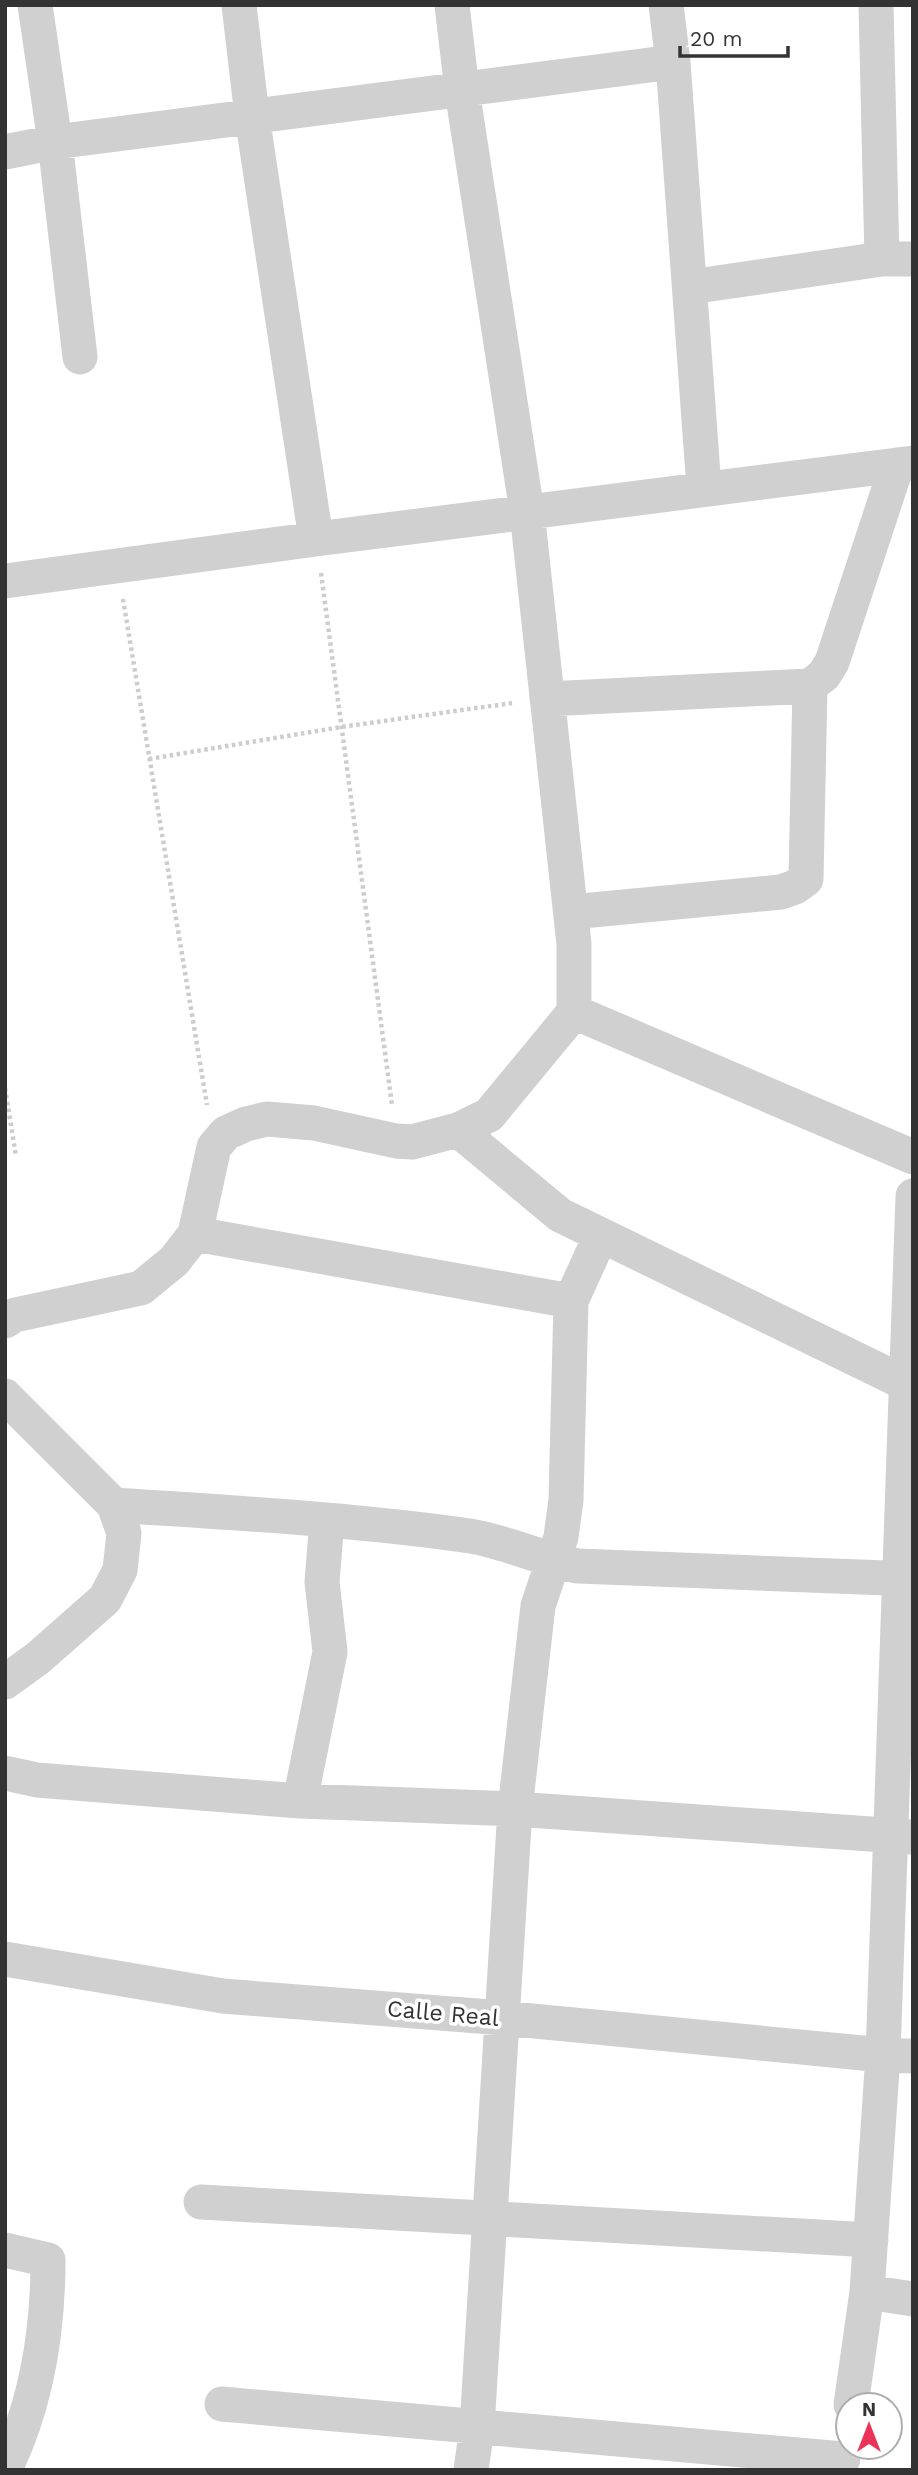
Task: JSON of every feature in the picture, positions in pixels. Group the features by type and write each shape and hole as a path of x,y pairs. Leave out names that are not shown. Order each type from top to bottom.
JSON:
{"street":[{"path":"35,5 55,142 80,356"},
{"path":"239,5 252,116 316,539"},
{"path":"5,1321 15,1315 141,1288 174,1261 195,1234 214,1147 226,1133 267,1119 314,1123 412,1142 458,1130 489,1115 574,1012 574,944 527,512 462,90 452,5"},
{"path":"666,5 673,62 704,488"},
{"path":"690,287 897,259 876,5"},
{"path":"5,152 55,142 673,62"},
{"path":"5,582 704,488 905,464 832,662 824,675 810,685 547,699"},
{"path":"570,912 780,892 795,887 806,879 810,685"},
{"path":"574,1012 913,1157"},
{"path":"458,1130 560,1215 905,1383"},
{"path":"853,2391 867,2292 871,2240 898,2056 906,1579 905,1383 913,1196"},
{"path":"195,1234 570,1301"},
{"path":"471,2470 477,2427 515,1809 538,1606 561,1536 566,1500 570,1301 601,1235"},
{"path":"5,1396 114,1505 124,1533 120,1570 106,1598 38,1658 5,1682"},
{"path":"114,1505 327,1520 471,1536 551,1561 578,1566 906,1579"},
{"path":"300,1801 330,1652 322,1582 327,1520"},
{"path":"5,1773 37,1780 300,1801 515,1809 902,1837"},
{"name":"Calle Real","path":"5,1959 223,1996 503,2018 898,2056"},
{"path":"201,2202 871,2240"},
{"path":"5,2250 48,2260 48,2289 43,2345 34,2391 20,2438 5,2469"},
{"path":"867,2292 913,2299"},
{"path":"222,2404 842,2464"}],"path":[{"path":"316,539 396,1141"},
{"path":"118,568 214,1147"},
{"path":"149,759 341,727 547,699"},
{"path":"5,1088 16,1156"}]}
